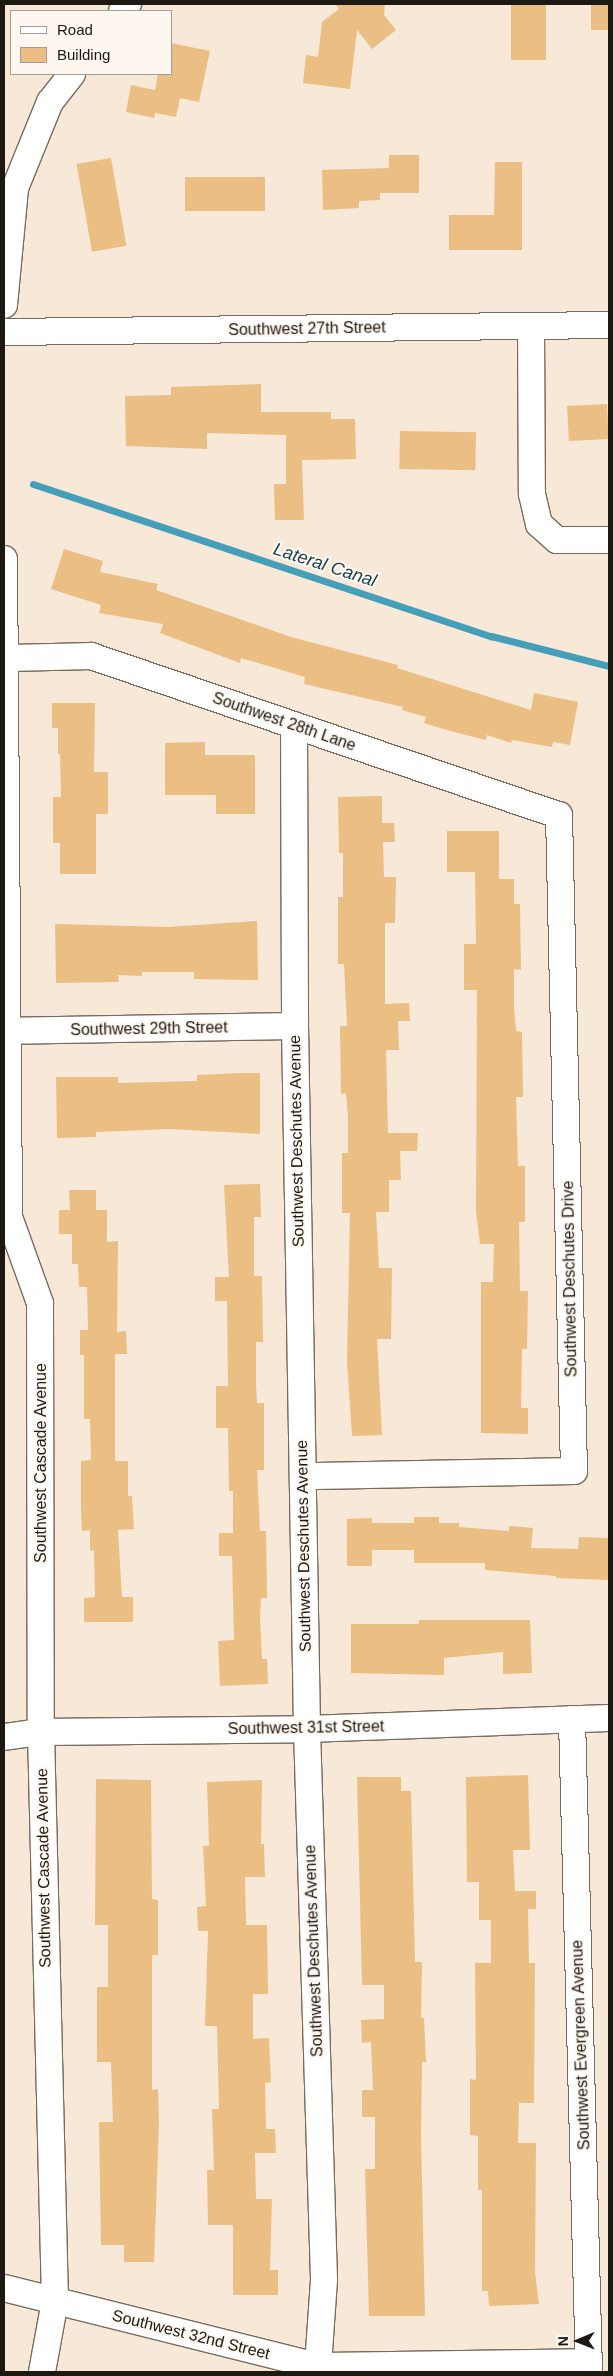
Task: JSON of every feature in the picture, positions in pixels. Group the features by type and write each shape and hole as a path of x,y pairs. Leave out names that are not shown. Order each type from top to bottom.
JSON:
{"street":[{"path":"4,305 15,188 50,102 71,75"},
{"name":"Southwest 27th Street","path":"4,332 609,325"},
{"path":"531,326 532,494 539,524 557,540 609,540"},
{"name":"Southwest Cascade Avenue","path":"4,559 6,1031 9,1217 40,1303 41,1732 55,2301 42,2372"},
{"name":"Southwest 28th Lane","path":"5,658 91,656 559,815"},
{"name":"Southwest Deschutes Avenue","path":"294,725 295,1026 307,1730 324,2280 318,2366"},
{"name":"Southwest Deschutes Drive","path":"303,1476 574,1471 559,815"},
{"name":"Southwest 29th Street","path":"6,1031 295,1026"},
{"name":"Southwest 31st Street","path":"4,1737 41,1732 307,1730 609,1718"},
{"name":"Southwest Evergreen Avenue","path":"572,1719 589,2367"},
{"name":"Southwest 32nd Street","path":"4,2288 318,2366 589,2367"}],"building":[{"path":"335,4 385,4 384,15 396,30 372,49 357,30 350,89 303,83 306,55 318,57 322,22 339,9"},
{"path":"511,4 546,4 546,60 511,60"},
{"path":"591,4 609,4 609,30 591,30"},
{"path":"172,43 210,51 199,102 180,98 176,117 155,113 154,118 126,112 131,85 155,90 158,75 172,75"},
{"path":"389,155 419,155 419,193 380,193 380,200 359,201 359,208 323,210 322,170 389,168"},
{"path":"111,158 126,246 92,252 77,164"},
{"path":"495,162 522,162 522,250 449,250 449,215 494,215"},
{"path":"185,177 265,177 265,211 185,211"},
{"path":"261,384 261,412 331,412 331,419 355,419 356,459 302,460 304,520 275,520 274,484 286,484 286,435 207,433 207,449 126,446 125,396 171,395 171,387"},
{"path":"607,404 609,439 569,441 567,406"},
{"path":"400,431 476,432 475,470 399,469"},
{"path":"64,549 103,561 100,572 158,584 156,590 291,637 398,665 397,668 531,710 534,693 578,702 570,745 553,742 552,747 512,740 511,743 487,735 486,740 450,731 424,723 426,717 402,710 403,707 304,684 305,677 241,658 240,663 160,633 163,624 99,613 101,605 51,589"},
{"path":"52,703 95,703 94,772 108,772 108,814 96,814 96,874 60,874 60,843 53,843 53,797 61,797 60,754 58,754 58,728 52,728"},
{"path":"205,742 205,755 255,755 255,814 216,814 216,795 165,795 165,743"},
{"path":"382,796 382,823 394,823 395,842 383,842 384,877 396,877 395,923 385,923 385,1004 409,1003 410,1021 398,1021 399,1050 386,1050 388,1133 418,1133 417,1151 400,1151 401,1180 389,1180 389,1212 376,1212 379,1268 392,1268 391,1339 377,1339 382,1435 352,1436 347,1361 350,1213 342,1213 342,1153 348,1153 348,1117 346,1093 341,1094 340,1026 347,1026 344,964 338,964 338,897 343,897 343,853 339,853 338,797"},
{"path":"447,831 499,831 499,879 514,879 514,904 520,904 521,970 514,969 514,1007 516,1031 522,1032 523,1097 516,1097 518,1166 525,1166 525,1222 519,1222 520,1291 528,1291 527,1349 522,1349 521,1408 528,1408 528,1434 481,1433 481,1282 493,1282 494,1244 480,1244 476,1211 477,990 464,990 464,944 476,944 475,872 447,872"},
{"path":"257,921 258,980 194,979 194,972 142,972 142,976 118,975 119,982 56,983 55,924 168,927"},
{"path":"260,1073 260,1134 170,1129 96,1132 96,1137 57,1138 56,1077 118,1077 118,1083 197,1081 197,1075"},
{"path":"260,1184 261,1217 254,1217 254,1276 262,1276 263,1342 256,1342 256,1385 257,1403 264,1403 264,1470 257,1470 260,1531 266,1531 267,1598 261,1598 260,1618 262,1659 267,1659 268,1684 220,1686 218,1641 234,1640 232,1556 219,1556 219,1533 233,1533 233,1491 229,1491 228,1428 216,1428 216,1386 228,1386 227,1301 215,1301 215,1277 229,1277 224,1185"},
{"path":"69,1190 96,1190 96,1210 107,1210 107,1242 118,1241 117,1332 126,1331 127,1354 115,1354 115,1461 128,1461 128,1496 132,1496 134,1529 118,1530 122,1597 133,1597 133,1622 84,1622 84,1598 95,1597 94,1550 90,1551 90,1530 82,1531 81,1512 81,1461 91,1460 90,1419 84,1419 84,1355 80,1355 80,1330 88,1330 87,1287 79,1287 78,1264 72,1264 72,1234 59,1234 59,1210 70,1210"},
{"path":"414,1517 439,1517 439,1523 459,1523 459,1527 509,1531 509,1526 533,1528 531,1548 578,1549 579,1537 609,1538 609,1580 556,1578 556,1576 485,1570 485,1563 414,1563 414,1550 372,1550 372,1566 347,1566 347,1519 372,1518 372,1523 414,1523"},
{"path":"419,1620 530,1620 532,1673 503,1674 503,1652 444,1658 444,1675 351,1673 351,1624 419,1624"},
{"path":"528,1775 530,1850 513,1850 515,1891 536,1891 536,1909 528,1909 529,1963 535,1963 534,2103 519,2103 518,2143 536,2143 535,2272 539,2304 489,2306 488,2291 482,2291 482,2190 478,2190 478,2136 470,2135 470,2079 476,2080 475,1963 491,1963 491,1920 479,1920 479,1882 467,1882 466,1777"},
{"path":"357,1777 401,1777 401,1791 411,1791 415,1962 422,1962 421,2018 424,2018 426,2062 422,2062 421,2135 425,2316 369,2316 365,2169 375,2169 375,2117 362,2117 362,2090 373,2090 371,2042 362,2043 361,2020 384,2019 384,1985 362,1985"},
{"path":"96,1779 151,1780 152,1899 158,1900 158,1955 152,1955 152,2090 158,2089 159,2123 154,2262 124,2262 124,2245 101,2245 99,2122 113,2122 111,2062 97,2062 97,1987 108,1987 108,1925 95,1925"},
{"path":"262,1780 261,1844 264,1844 265,1877 245,1877 246,1925 267,1925 268,1994 253,1994 253,2039 269,2038 271,2082 265,2083 266,2129 275,2129 276,2153 255,2153 256,2199 272,2199 270,2270 278,2270 278,2295 233,2295 233,2225 208,2225 207,2170 214,2170 212,2109 219,2109 217,2026 205,2026 208,1931 198,1931 197,1907 206,1906 203,1846 209,1846 207,1782"}],"waterway":[{"name":"Lateral Canal","path":"33,484 491,636 609,666"}]}
